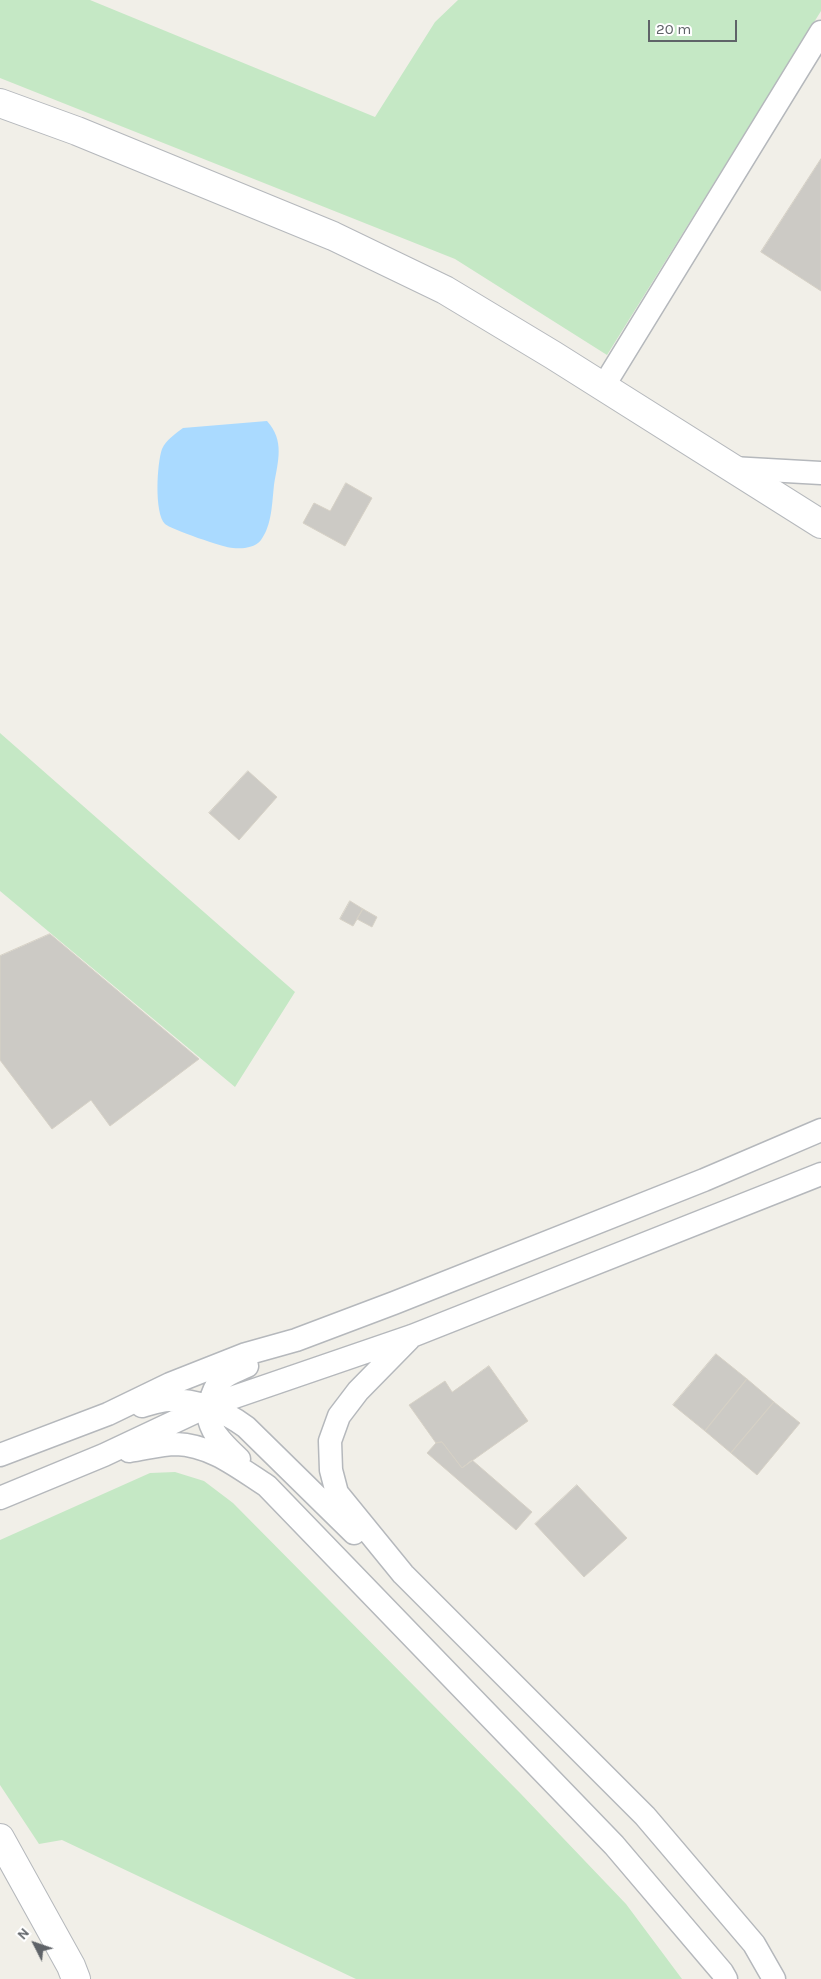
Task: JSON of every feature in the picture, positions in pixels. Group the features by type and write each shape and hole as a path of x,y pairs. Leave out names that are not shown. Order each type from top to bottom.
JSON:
{"street":[{"path":"603,387 821,32"},
{"path":"0,103 77,131 333,236 446,290 553,354 821,524"},
{"path":"732,468 821,473"},
{"path":"0,1455 108,1414 170,1384 212,1367 246,1354 296,1340 394,1303 704,1180 821,1130"},
{"path":"0,1498 104,1455 208,1406 412,1336 821,1174"},
{"path":"403,1574 337,1493 330,1470 330,1441 339,1416 358,1391 412,1336"},
{"path":"296,1340 222,1379 215,1388 208,1406 209,1420 214,1432 614,1845 726,1979"},
{"path":"108,1414 168,1400 208,1406 229,1414 246,1427 348,1528 403,1574 646,1816 754,1944 774,1979"},
{"path":"104,1455 174,1444 197,1446 218,1455 267,1486"},
{"path":"0,1838 71,1966 76,1979"}],"green space":[{"path":"0,0 90,0 375,117 435,22 458,0 821,0 821,11 607,355 455,259 0,78"},
{"path":"0,733 295,992 235,1087 0,891"},
{"path":"175,1472 204,1481 233,1503 521,1794 626,1904 682,1979 356,1979 62,1840 39,1844 0,1785 0,1540 150,1473"}],"water":[{"path":"267,421 276,436 279,452 269,521 261,540 252,546 244,548 228,547 187,534 165,524 159,510 158,476 160,456 168,440 183,428"}],"building":[{"path":"821,159 821,291 761,252"},
{"path":"346,483 372,498 345,546 303,523 314,503 330,511"},
{"path":"248,771 277,797 239,840 209,813"},
{"path":"350,901 363,909 353,926 340,919"},
{"path":"363,909 377,917 372,927 357,919"},
{"path":"50,934 199,1059 110,1126 91,1100 52,1129 0,1060 0,956"},
{"path":"716,1354 747,1379 705,1431 673,1405"},
{"path":"489,1366 528,1421 462,1468 442,1442 436,1443 409,1405 445,1381 452,1392"},
{"path":"747,1379 774,1402 731,1453 705,1431"},
{"path":"774,1402 800,1423 757,1475 731,1453"},
{"path":"442,1442 462,1468 472,1460 532,1512 516,1530 427,1453 436,1443"},
{"path":"577,1485 627,1538 584,1577 535,1524"}]}
